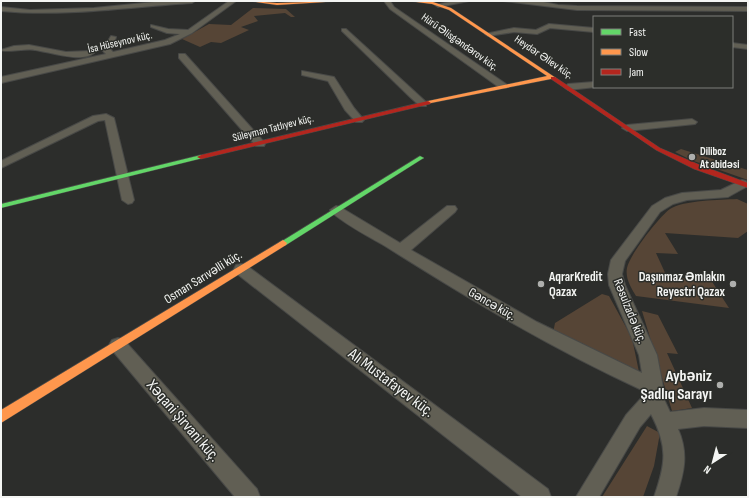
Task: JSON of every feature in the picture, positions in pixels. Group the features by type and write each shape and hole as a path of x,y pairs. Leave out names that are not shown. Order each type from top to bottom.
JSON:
{"street":[{"path":"134,1 143,4"},
{"path":"1,9 26,12 94,10 143,4 192,1"},
{"name":"İsa Hüseynov küç.","path":"1,80 110,53 159,45 190,32 233,1"},
{"path":"251,1 340,1"},
{"name":"Hürü Əlisgəndərov küç.","path":"387,1 392,8 503,86"},
{"name":"Heydər Əliev küç.","path":"410,1 438,5 450,9 627,128 675,158 745,185"},
{"path":"438,5 466,1"},
{"path":"506,1 547,4 565,4 576,1"},
{"path":"547,4 558,7 612,9 748,9"},
{"path":"154,26 166,30 190,32"},
{"path":"488,34 514,30 537,32 549,26 593,30"},
{"path":"344,30 363,45 402,86 423,104"},
{"path":"110,53 103,47 111,42 114,37"},
{"path":"733,44 748,47"},
{"path":"4,50 31,46 68,54 110,53"},
{"path":"182,56 260,144"},
{"path":"305,74 331,79 358,120"},
{"name":"Süleyman Tatlıyev küç.","path":"1,206 423,104 503,86 552,77"},
{"path":"568,87 593,84"},
{"path":"1,165 96,118 106,117 109,118 128,200"},
{"path":"627,128 692,122"},
{"name":"Osman Sarıvəlli küç.","path":"1,417 420,158"},
{"name":"Rəsulzadə küç.","path":"665,497 672,476 675,457 673,442 653,392 648,355 617,285 615,268 618,260 651,214 661,205 686,196 724,194 745,185"},
{"path":"401,250 429,229 451,209"},
{"name":"Gəncə küç.","path":"336,210 530,327 653,392"},
{"name":"Alı Mustafayev küç.","path":"241,269 540,497"},
{"name":"Xəqani Şirvani küç.","path":"118,345 249,497"},
{"path":"587,497 633,421 653,392"},
{"path":"665,422 704,417 748,419"}],"shaded area":[{"path":"253,8 286,9 295,17 291,17 285,13 254,16 258,21 241,27 249,30 221,43 211,42 200,47 182,39 209,24 231,25"},
{"path":"681,149 748,170 748,180 691,160 675,152"},
{"path":"737,199 748,204 748,231 738,238 665,233 678,254 656,253 667,277 711,280 729,308 636,296 628,279 627,268 629,262 652,227 665,213 676,206 684,204 702,201"},
{"path":"602,294 609,296 632,338 639,372 553,333 555,323"},
{"path":"642,311 658,315 678,354 667,353 692,408 672,411"},
{"path":"647,426 660,433 654,466 643,497 602,497"}],"traffic: fast":[{"path":"1,206 201,157"},
{"path":"283,243 420,158"}],"traffic: slow":[{"path":"251,1 277,4 340,1"},
{"path":"410,1 433,3 450,9 553,78"},
{"path":"428,103 552,77"},
{"path":"1,417 283,243"}],"traffic: jam":[{"path":"553,78 658,149 697,167 748,186"},
{"path":"201,157 428,103"}],"place":[{"name":"Diliboz At abidəsi","path":"692,157"},
{"name":"AqrarKredit Qazax","path":"541,284"},
{"name":"Daşınmaz Əmlakın Reyestri Qazax","path":"733,284"},
{"name":"Aybəniz Şadlıq Sarayı","path":"720,385"}]}
